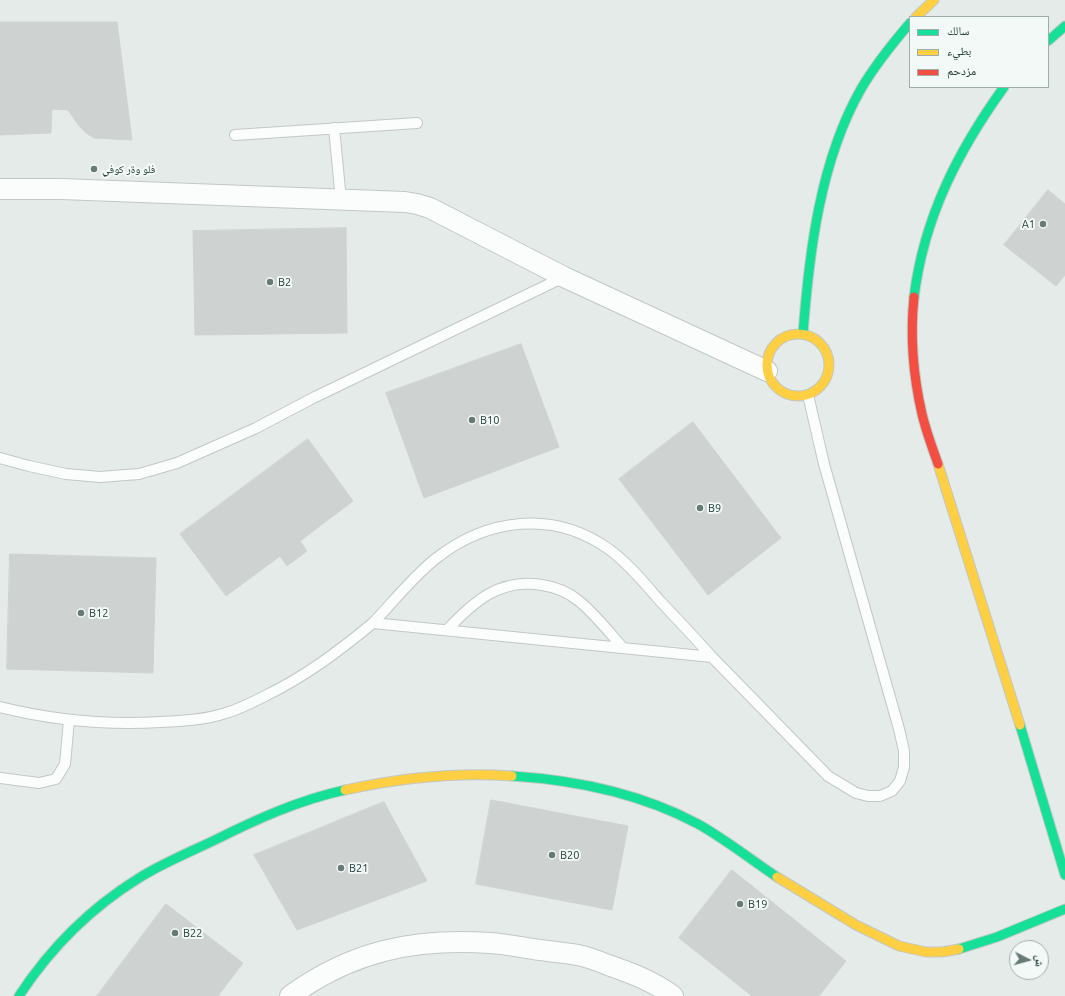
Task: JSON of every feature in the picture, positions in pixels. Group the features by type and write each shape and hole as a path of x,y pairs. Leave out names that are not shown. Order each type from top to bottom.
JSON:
{"street":[{"path":"917,16 934,0"},
{"path":"803,334 808,262 826,178 838,142 859,93 881,57 909,24"},
{"path":"1049,41 1065,26"},
{"path":"1003,88 988,108 955,164 926,233 919,262 915,291 912,320 912,349 915,381 922,415 1036,771 1065,875"},
{"path":"0,189 61,189 404,202 417,204 430,208 564,277 767,371"},
{"path":"793,334 803,334 813,337 827,352 829,362 828,373 824,382 817,390 808,395 797,396 787,394 778,389 771,381 767,371 767,361 770,351 783,337 793,334"},
{"path":"19,996 44,960 62,938 81,920 109,898 141,877 237,828 283,809 321,796 406,779 446,775 532,777 570,782 617,793 656,806 691,821 703,828 833,912 886,940 910,949 926,952 956,950 999,936 1065,908"},
{"path":"290,996 322,975 359,958 382,951 414,945 448,942 490,943 584,956 637,975 662,988 673,996"}],"lane":[{"path":"235,134 418,123"},
{"path":"334,128 341,200"},
{"path":"0,458 66,474 100,477 139,474 176,463 256,428 313,398 564,277"},
{"path":"0,707 69,720 105,723 187,721 227,713 267,695 306,674 339,651 373,622 433,561 455,544 479,533 503,526 537,523 562,528 588,536 611,550 712,657 828,776 856,793 868,796 880,796 892,791 900,781 904,767 904,751 824,464 808,395"},
{"path":"447,630 476,602 493,592 507,586 517,584 536,584 554,588 572,596 587,608 623,648"},
{"path":"373,622 712,657"},
{"path":"0,778 39,783 56,778 65,764 69,720"}],"building":[{"path":"0,22 117,22 132,140 94,138 79,126 68,110 52,109 51,133 0,135"},
{"name":"A1","path":"1048,190 1065,204 1065,275 1056,286 1004,245"},
{"name":"B2","path":"346,228 347,333 195,335 193,231"},
{"name":"B10","path":"521,344 559,447 424,498 386,393"},
{"name":"B9","path":"693,422 781,538 708,595 619,479"},
{"path":"308,439 353,501 300,541 307,551 287,566 280,556 226,596 180,534"},
{"name":"B12","path":"10,554 156,558 153,673 7,669"},
{"name":"B20","path":"491,800 628,826 612,910 476,884"},
{"name":"B21","path":"384,802 427,881 297,930 254,855"},
{"name":"B19","path":"732,870 846,961 819,996 752,996 679,938"},
{"name":"B22","path":"166,904 243,963 218,996 97,996"}],"traffic: fast":[{"path":"803,334 813,240 826,177 835,146 861,89 884,55 909,24"},
{"path":"1049,40 1065,26"},
{"path":"914,297 926,239 946,186 958,160 972,136 1003,88"},
{"path":"1020,725 1065,875"},
{"path":"512,776 584,785 608,790 654,804 677,813 698,824 777,877"},
{"path":"19,996 44,961 72,930 87,916 139,878 167,863 262,818 311,799 345,790"},
{"path":"959,949 997,937 1065,909"}],"traffic: slow":[{"path":"917,16 934,0"},
{"path":"792,334 804,334 820,343 827,353 829,365 827,377 820,387 804,396 792,396 781,391 772,382 767,371 767,359 772,348 781,339 792,334"},
{"path":"938,464 1020,725"},
{"path":"345,790 387,782 428,777 470,775 512,776"},
{"path":"777,877 856,925 899,946 926,952 942,952 959,949"}],"traffic: jam":[{"path":"914,297 912,341 916,385 929,439 938,464"}],"place":[{"name":"فلو وةر كوفي","path":"94,169"},
{"name":"A1","path":"1043,224"},
{"name":"B2","path":"270,282"},
{"name":"B10","path":"472,420"},
{"name":"B9","path":"700,508"},
{"name":"B12","path":"81,613"},
{"name":"B20","path":"552,855"},
{"name":"B21","path":"341,868"},
{"name":"B19","path":"740,904"},
{"name":"B22","path":"175,933"}]}
